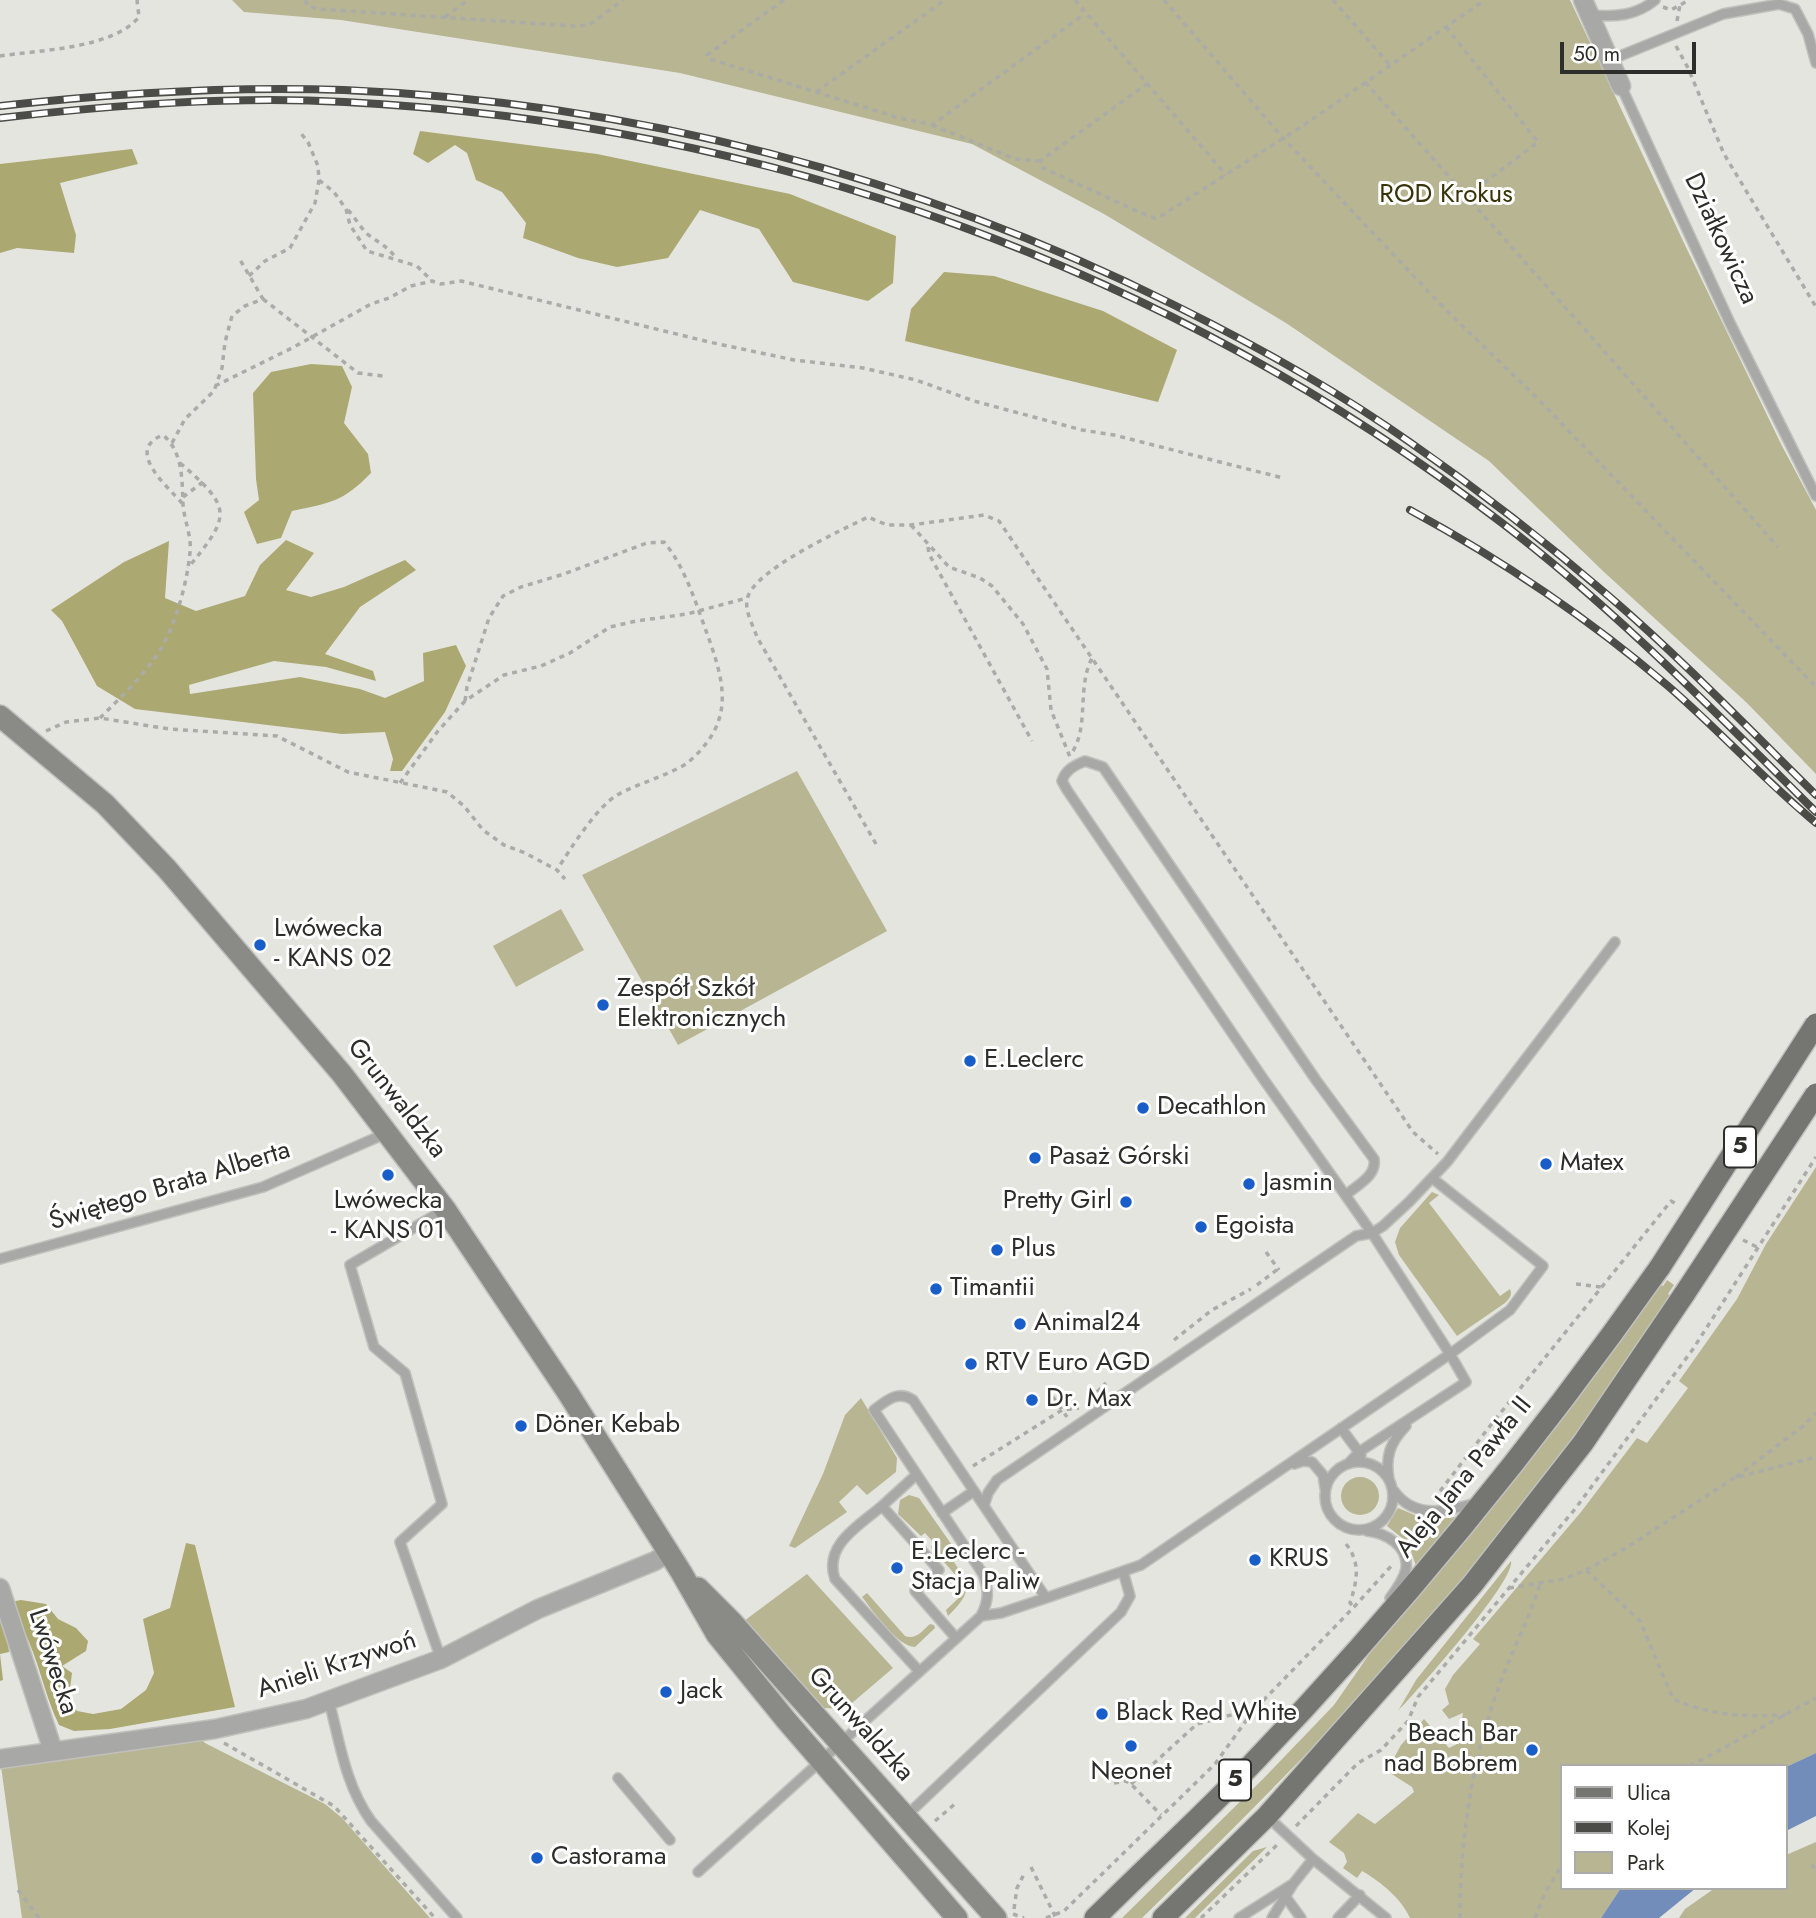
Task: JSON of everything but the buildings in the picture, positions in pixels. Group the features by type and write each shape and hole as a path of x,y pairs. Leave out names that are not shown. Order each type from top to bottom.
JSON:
{"main road":[{"name":"Aleja Jana Pawła II","path":"1094,1918 1250,1766 1485,1501 1556,1411 1660,1267 1816,1024"},
{"name":"5","path":"1163,1918 1268,1816 1431,1633 1516,1532 1583,1443 1748,1201 1816,1094"}],"street":[{"name":"Działkowicza","path":"1587,8 1621,86"},
{"name":"Grunwaldzka","path":"0,716 105,804 167,869 342,1073 446,1209 568,1393 669,1552 717,1635 957,1918"},
{"name":"Anieli Krzywoń","path":"0,1759 215,1729 329,1701 441,1659 538,1609 655,1561 669,1552"},
{"name":"Grunwaldzka","path":"681,1572 736,1619 905,1817 1005,1916"},
{"name":"Lwówecka","path":"0,1588 53,1751"}],"lane":[{"path":"1587,8 1615,17 1644,9 1653,2"},
{"path":"1610,60 1723,14 1779,4 1795,9 1808,34 1816,62"},
{"name":"Działkowicza","path":"1621,86 1730,323 1816,496"},
{"path":"1346,1195 1372,1173 1376,1167 1374,1159 1316,1080 1103,767 1085,761 1074,765 1065,772 1062,781 1067,790 1262,1077 1372,1233 1466,1382 1359,1452 1348,1464"},
{"path":"984,1506 988,1493 997,1480 1356,1236 1372,1233 1383,1226 1447,1162 1615,942"},
{"name":"Świętego Brata Alberta","path":"0,1259 263,1187 389,1133"},
{"path":"981,1616 1001,1613 1140,1565 1450,1354 1510,1310 1543,1266 1432,1178"},
{"path":"441,1659 400,1542 442,1504 405,1373 374,1347 350,1265 446,1209"},
{"path":"698,1872 981,1616 988,1601 988,1589 983,1574 874,1410 897,1395 905,1395 913,1400 1046,1598"},
{"path":"1366,1530 1384,1520 1393,1500 1387,1466 1392,1442 1425,1409"},
{"path":"1341,1428 1364,1463"},
{"path":"1279,1470 1303,1461 1312,1462 1323,1475 1325,1500 1334,1521 1354,1531 1379,1532 1396,1543 1405,1558 1406,1568 1402,1578 1368,1635"},
{"path":"1325,1489 1329,1478 1337,1469 1348,1464 1364,1463 1378,1468 1400,1499 1410,1506 1436,1513 1485,1501"},
{"path":"916,1475 838,1544 832,1562 835,1579 919,1671"},
{"path":"942,1513 974,1491"},
{"path":"882,1506 939,1570 915,1591 956,1638"},
{"path":"905,1817 1121,1612 1130,1596 1123,1571"},
{"path":"329,1701 341,1757 361,1807 457,1918"},
{"path":"618,1778 670,1840"},
{"path":"1268,1816 1313,1859 1386,1918"},
{"path":"1272,1918 1293,1884 1313,1859"},
{"path":"1240,1918 1293,1884"},
{"path":"1338,1918 1360,1895"},
{"path":"1285,1896 1301,1918"},
{"path":"1350,1906 1354,1918"}],"path":[{"path":"0,56 94,42 126,29 139,17 137,0"},
{"path":"305,0 308,6 318,9 589,25 624,0"},
{"path":"444,18 468,0"},
{"path":"784,0 707,55 710,59 897,117 932,125 1015,159 1040,162 1148,83"},
{"path":"816,92 946,0"},
{"path":"1075,0 1226,175"},
{"path":"932,125 1079,18 1087,0"},
{"path":"1164,0 1283,138 1444,307 1538,399 1816,687"},
{"path":"1334,0 1390,65"},
{"path":"1040,162 1041,167 1141,213 1155,218 1161,216 1283,138 1485,0"},
{"path":"1653,2 1671,10 1689,0"},
{"path":"1446,27 1538,142 1467,197"},
{"path":"1670,35 1688,68 1724,154 1816,307"},
{"path":"1366,82 1778,547"},
{"path":"249,276 265,261 290,248 315,203 319,180 318,166 299,131"},
{"path":"319,180 334,192 363,226 367,235 384,243 397,259"},
{"path":"346,209 350,225 367,250 417,266 432,281 441,284 461,281 709,342 794,360 863,368 916,380 974,401 1082,430 1114,435 1283,478"},
{"path":"239,258 263,299 309,337 358,373 383,376"},
{"path":"215,386 371,304 411,286 432,281"},
{"path":"173,443 185,419 214,391 222,368 232,316 245,306 263,299"},
{"path":"100,718 155,657 177,611 188,569 191,549 173,443 163,435 151,439 146,447 148,462 183,504"},
{"path":"178,461 203,482 218,502 221,517 218,530 188,569"},
{"path":"183,497 203,482"},
{"path":"876,844 757,637 747,610 747,598 752,586 788,559 868,517 887,524 911,525 984,515 999,521 1413,1132 1447,1162"},
{"path":"911,525 949,567 980,578 992,586 1023,624 1047,669 1051,710 1074,765"},
{"path":"465,701 489,618 503,596 521,587 647,543 664,542 672,551 698,610 716,662 723,691 718,723 711,737 687,763 610,800 576,840 557,870"},
{"path":"928,545 929,554 1032,741"},
{"path":"400,783 438,731 465,701 503,676 541,666 570,653 610,627 687,614 747,598"},
{"path":"1069,756 1079,740 1086,669 1092,658"},
{"path":"29,741 66,722 100,718 169,729 277,736 348,772 447,792 464,806 483,830 504,845 557,870 565,879"},
{"path":"1303,1818 1358,1763 1381,1750 1408,1721 1418,1697 1575,1509 1693,1349 1816,1157"},
{"path":"1433,1502 1496,1418 1671,1201 1683,1208"},
{"path":"1732,1234 1757,1247"},
{"path":"1266,1252 1287,1282"},
{"path":"1174,1340 1212,1310 1254,1288 1278,1269"},
{"path":"1576,1284 1602,1287"},
{"path":"963,1474 1062,1410 1084,1405 1106,1383"},
{"path":"1053,1397 1074,1427"},
{"path":"1508,1588 1564,1579 1626,1548 1734,1478 1803,1426 1816,1413"},
{"path":"1496,1418 1511,1432"},
{"path":"1734,1478 1816,1457"},
{"path":"1346,1544 1356,1560 1356,1579 1350,1603 1354,1607"},
{"path":"1046,1918 1055,1917 1065,1911 1215,1764 1253,1711 1398,1559"},
{"path":"1586,1570 1640,1621 1673,1699 1699,1710 1731,1715 1786,1715"},
{"path":"1460,1918 1460,1886 1470,1791 1499,1687 1541,1581"},
{"path":"1694,1764 1816,1698"},
{"path":"1131,1784 1197,1724 1253,1711"},
{"path":"215,1729 225,1746 334,1806 435,1918"},
{"path":"1114,1783 1126,1781 1131,1784 1162,1816"},
{"path":"931,1825 956,1803"},
{"path":"1201,1918 1272,1849"},
{"path":"1812,1864 1816,1872"},
{"path":"1031,1867 1055,1917"},
{"path":"1535,1918 1545,1893 1560,1868"},
{"path":"1005,1916 1024,1874"},
{"path":"18,1890 39,1918"}],"green space":[{"name":"ROD Krokus","path":"232,0 1570,0 1684,243 1781,444 1816,510 1816,774 1747,703 1604,572 1489,461 1286,323 1104,214 972,144 680,73 341,20 244,12"},
{"path":"797,771 887,931 678,1045 582,875"},
{"path":"561,909 584,950 516,987 493,946"},
{"path":"1816,1167 1816,1753 1788,1766 1560,1764 1560,1890 1620,1890 1601,1918 1410,1918 1396,1897 1376,1880 1362,1871 1357,1878 1343,1868 1347,1862 1344,1853 1329,1842 1358,1813 1375,1824 1414,1792 1412,1787 1387,1771 1401,1745 1424,1719 1449,1748 1459,1743 1457,1732 1463,1713 1449,1719 1442,1710 1449,1704 1445,1689 1453,1675 1480,1644 1473,1639 1581,1512 1637,1438 1647,1443 1688,1388 1679,1381 1737,1299 1766,1244"},
{"path":"1432,1192 1439,1195 1429,1203 1500,1296 1510,1289 1511,1291 1505,1303 1457,1336 1399,1255 1395,1242 1400,1228"},
{"path":"1667,1280 1674,1285 1668,1294 1671,1296 1596,1404 1519,1510 1426,1624 1308,1753 1142,1918 1122,1918 1334,1705 1377,1643 1564,1417 1660,1285 1663,1286"},
{"path":"861,1398 897,1458 896,1472 867,1495 857,1485 839,1502 847,1512 795,1548 789,1546 823,1474 845,1415"},
{"path":"1360,1477 1373,1483 1379,1496 1373,1509 1360,1515 1347,1509 1341,1496 1347,1483"},
{"path":"909,1495 919,1498 961,1558 954,1562 966,1584 966,1590 961,1602 948,1616 946,1610 964,1593 965,1586 931,1547 934,1543 925,1533 921,1536 898,1514 900,1500"},
{"path":"1398,1508 1422,1518 1419,1526 1406,1541 1387,1526"},
{"path":"1455,1517 1416,1566 1411,1551 1429,1529 1432,1520"},
{"path":"1511,1561 1498,1590 1482,1612 1398,1711 1416,1680"},
{"path":"807,1574 893,1668 845,1709 824,1708 744,1621"},
{"path":"867,1593 905,1636 916,1636 930,1624 935,1628 915,1647 908,1645 894,1635 873,1611 862,1597"},
{"path":"194,1731 205,1743 325,1804 342,1818 430,1918 22,1918 0,1759"},
{"path":"1816,1842 1816,1918 1679,1918 1685,1909 1712,1890 1788,1890 1788,1854"},
{"path":"1267,1847 1195,1918 1185,1918 1253,1851"}],"shaded area":[{"path":"420,131 597,154 790,194 896,236 893,283 868,301 793,282 759,229 700,210 668,258 617,267 578,258 523,238 526,223 502,192 476,180 467,153 455,145 428,163 413,154"},
{"path":"132,149 138,164 60,183 76,235 74,253 17,248 0,253 0,164"},
{"path":"944,272 994,276 1103,311 1177,350 1158,402 905,341 911,309"},
{"path":"311,364 342,366 352,387 344,423 368,454 371,473 344,496 292,511 281,538 257,544 244,512 259,500 253,393 271,372"},
{"path":"286,540 314,553 286,590 311,597 344,587 405,560 416,570 360,607 325,654 373,671 376,681 326,667 274,661 189,685 190,694 300,677 360,689 385,698 424,681 423,653 456,645 466,666 445,712 402,771 390,771 393,759 385,732 342,734 135,709 97,686 62,621 51,610 124,562 169,541 165,598 196,611 245,596 260,565"},
{"path":"186,1543 195,1545 235,1707 110,1729 74,1731 59,1725 23,1629 7,1634 9,1652 0,1654 0,1604 21,1600 46,1604 58,1619 76,1628 88,1641 86,1651 62,1666 72,1673 69,1697 77,1711 93,1714 121,1709 146,1690 154,1673 143,1619 170,1608"},
{"path":"0,1654 3,1680 0,1681"}],"water":[{"path":"1816,1753 1816,1816 1788,1830 1788,1766"},
{"path":"1620,1890 1694,1890 1659,1918 1601,1918"}],"railway":[{"path":"0,106 129,94 258,89 344,90 452,97 665,129 874,183 976,219 1076,259 1204,320 1295,369 1383,423 1538,537 1611,598 1690,670 1816,795"},
{"path":"0,118 129,106 259,100 345,102 502,116 656,141 808,177 956,224 1100,283 1239,352 1374,432 1502,523 1585,590 1664,662 1816,812"},
{"path":"1410,510 1511,570 1607,637 1668,686 1816,823"}],"place":[{"name":"Lwówecka - KANS 02","path":"260,945"},
{"name":"Zespół Szkół Elektronicznych","path":"603,1005"},
{"name":"E.Leclerc","path":"970,1061"},
{"name":"Decathlon","path":"1143,1108"},
{"name":"Pasaż Górski","path":"1035,1158"},
{"name":"Matex","path":"1546,1164"},
{"name":"Lwówecka - KANS 01","path":"388,1175"},
{"name":"Jasmin","path":"1249,1184"},
{"name":"Pretty Girl","path":"1126,1202"},
{"name":"Egoista","path":"1201,1227"},
{"name":"Plus","path":"997,1250"},
{"name":"Timantii","path":"936,1289"},
{"name":"Animal24","path":"1020,1324"},
{"name":"RTV Euro AGD","path":"971,1364"},
{"name":"Dr. Max","path":"1032,1400"},
{"name":"Döner Kebab","path":"521,1426"},
{"name":"KRUS","path":"1255,1560"},
{"name":"E.Leclerc - Stacja Paliw","path":"897,1568"},
{"name":"Jack","path":"666,1692"},
{"name":"Black Red White","path":"1102,1714"},
{"name":"Neonet","path":"1131,1746"},
{"name":"Beach Bar nad Bobrem","path":"1532,1750"},
{"name":"Castorama","path":"537,1858"}]}
